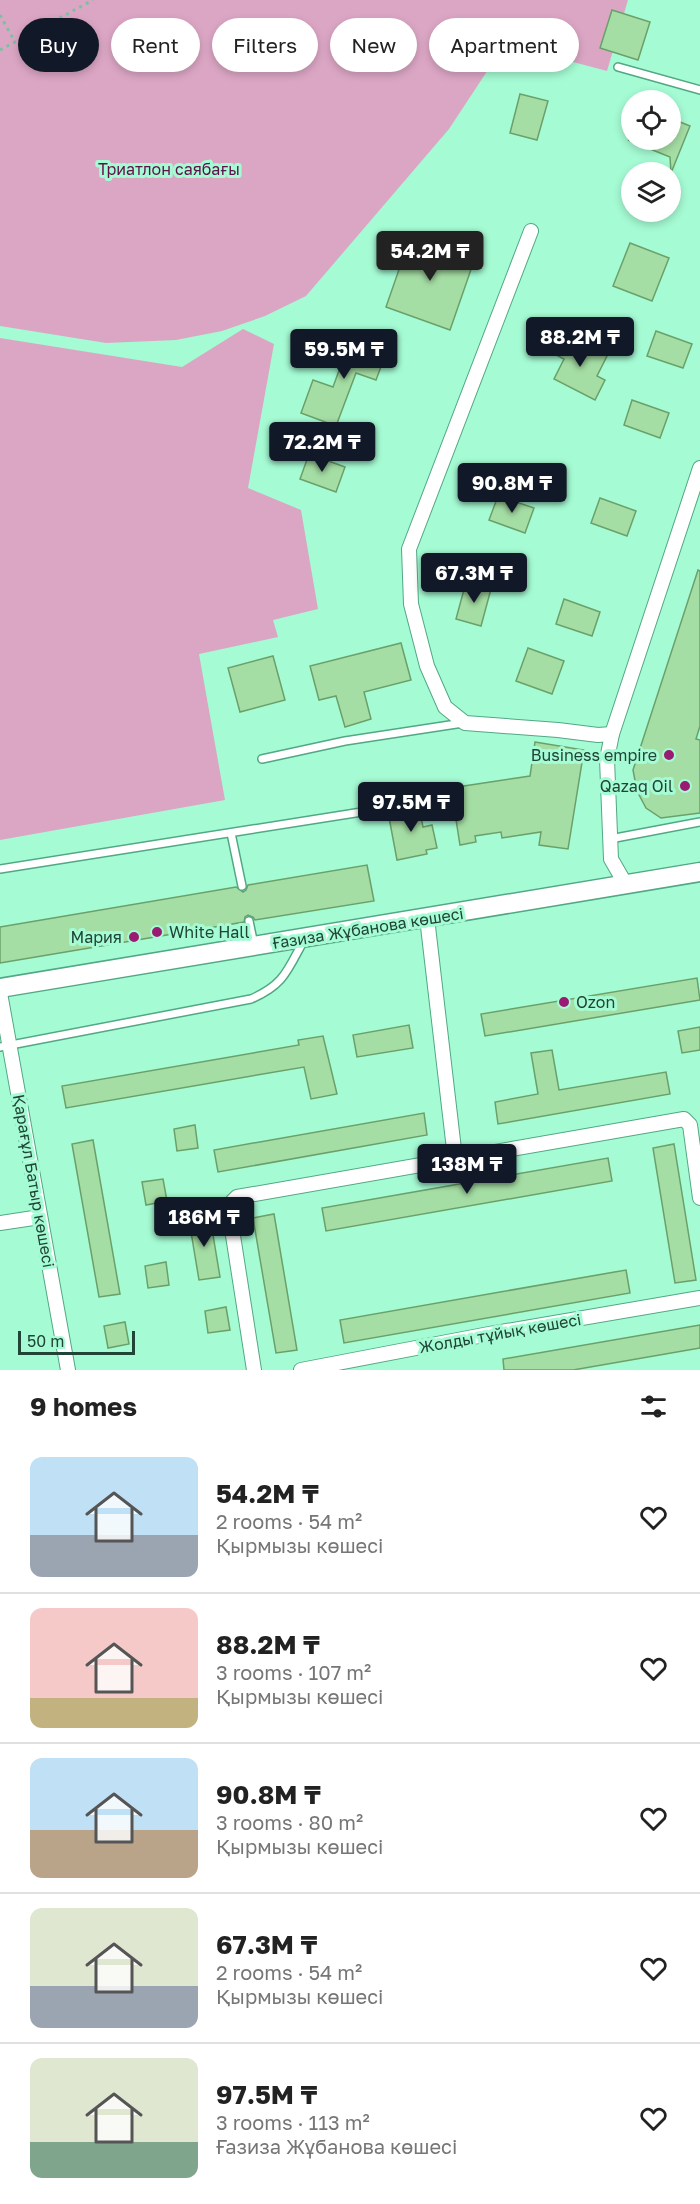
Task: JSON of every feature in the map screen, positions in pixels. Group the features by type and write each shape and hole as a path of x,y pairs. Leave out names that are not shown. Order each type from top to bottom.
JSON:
{"street":[{"path":"531,231 409,549 411,604 427,666 445,707 465,723 598,735 612,734"},
{"path":"626,885 611,859 607,759 612,734 700,468"},
{"name":"Ғазиза Жұбанова көшесі","path":"0,988 700,872"},
{"path":"428,918 455,1158"},
{"name":"Қарағұл Батыр көшесі","path":"0,993 5,1046 69,1370"},
{"path":"254,1370 229,1210 231,1203 237,1197 684,1119 690,1125 700,1198"},
{"path":"0,1223 40,1217"},
{"name":"Жолды тұйық көшесі","path":"301,1370 489,1334 700,1298"}],"lane":[{"path":"618,67 700,90"},
{"path":"262,759 345,741 465,723"},
{"path":"0,869 368,811"},
{"path":"610,839 700,822"},
{"path":"231,833 242,886"},
{"path":"249,921 254,946"},
{"path":"5,1046 250,999 270,991 285,975 305,938"}],"path":[{"path":"0,49 93,0"},
{"path":"0,15 15,42"}],"green space":[{"name":"Триатлон саябағы","path":"0,0 628,0 607,71 579,64 579,18 429,18 429,72 487,72 449,129 306,296 265,316 222,331 176,340 106,343 0,326"},
{"path":"243,329 274,344 248,488 301,510 318,609 273,620 278,637 199,654 225,800 0,840 0,338 182,367"}],"building":[{"path":"612,10 650,22 638,60 600,48"},
{"path":"520,94 548,101 537,140 510,133"},
{"path":"681,122 690,126 681,148"},
{"path":"653,150 680,150 675,162 670,162 670,157"},
{"path":"411,235 475,258 450,330 386,307"},
{"path":"630,243 669,258 652,301 613,286"},
{"path":"656,331 692,344 683,368 647,356"},
{"path":"352,335 388,348 376,380 356,373 336,426 301,413 313,380 333,387"},
{"path":"565,335 607,356 597,376 605,380 595,400 554,379 564,359 556,355"},
{"path":"632,400 669,413 660,438 624,425"},
{"path":"309,454 345,467 336,492 300,479"},
{"path":"498,496 534,508 525,533 489,520"},
{"path":"600,498 636,511 627,536 591,523"},
{"path":"698,570 700,571 700,726 696,739 700,740 700,813 661,818 646,808 637,791 633,770"},
{"path":"466,582 491,589 481,626 456,619"},
{"path":"564,599 600,612 592,636 556,624"},
{"path":"401,643 411,680 364,692 371,719 345,727 336,696 319,700 310,666"},
{"path":"528,648 564,661 552,694 516,681"},
{"path":"273,656 285,700 240,712 228,668"},
{"path":"535,742 584,750 568,849 539,845 541,832 502,838 501,832 475,836 476,842 460,845 451,788 530,776"},
{"path":"419,806 423,827 432,825 437,848 426,850 427,854 397,860 388,812"},
{"path":"367,865 374,901 255,920 248,915 244,922 0,963 0,927 236,887 243,892 248,885"},
{"path":"697,978 700,1000 485,1036 481,1014"},
{"path":"409,1025 413,1048 357,1057 353,1035"},
{"path":"700,1027 700,1050 682,1053 678,1031"},
{"path":"323,1036 337,1094 311,1099 304,1067 66,1108 62,1086 299,1045 298,1040"},
{"path":"552,1050 559,1090 666,1072 670,1094 498,1124 495,1102 538,1094 531,1053"},
{"path":"424,1113 427,1135 218,1172 214,1150"},
{"path":"195,1125 198,1148 177,1151 174,1129"},
{"path":"93,1140 120,1294 99,1297 72,1144"},
{"path":"674,1144 696,1280 675,1283 653,1148"},
{"path":"608,1158 612,1181 326,1231 322,1208"},
{"path":"163,1179 167,1201 146,1205 142,1182"},
{"path":"274,1214 297,1350 276,1353 253,1218"},
{"path":"210,1217 220,1277 199,1280 189,1220"},
{"path":"166,1262 169,1285 148,1288 145,1266"},
{"path":"626,1270 630,1293 344,1343 340,1320"},
{"path":"226,1307 230,1330 208,1333 205,1311"},
{"path":"125,1322 129,1344 108,1348 104,1326"},
{"path":"700,1325 700,1348 573,1370 504,1370 503,1359"}],"place":[{"name":"Business empire","path":"669,755"},
{"name":"Qazaq Oil","path":"685,786"},
{"name":"White Hall","path":"157,932"},
{"name":"Мария","path":"134,937"},
{"name":"Ozon","path":"564,1002"}]}
